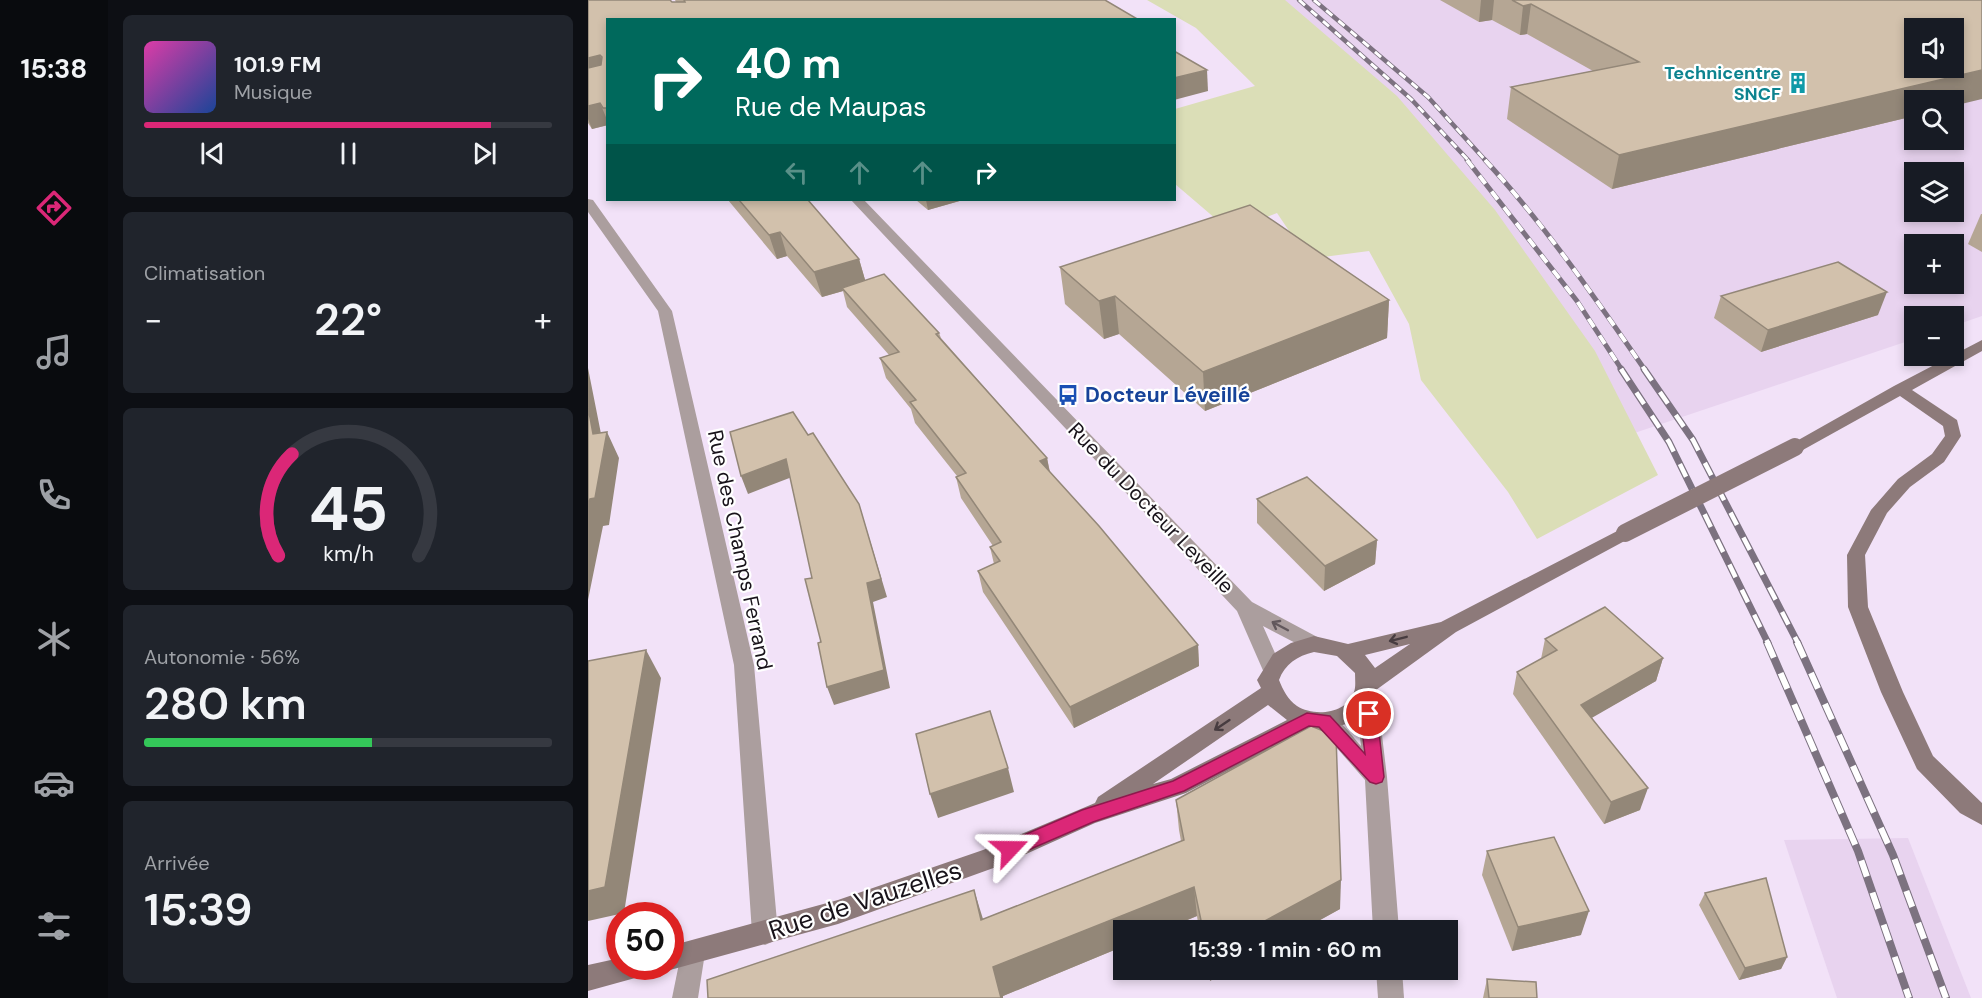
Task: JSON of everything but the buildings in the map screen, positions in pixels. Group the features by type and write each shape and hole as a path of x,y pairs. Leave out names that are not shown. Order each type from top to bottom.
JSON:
{"main road":[{"path":"1449,627 1348,652 1314,644 1288,651 1272,669 1269,680 1271,692 1284,710 1315,720 1351,712 1367,689 1449,627 1795,447 1982,345"},
{"path":"1900,389 1951,424 1953,436 1938,458 1904,483 1880,510 1856,555 1858,607 1892,692 1924,762 1968,806 1982,815"},
{"path":"1348,652 1366,672 1367,689"},
{"name":"Rue de Vauzelles","path":"1089,815 1271,692"},
{"name":"Rue de Vauzelles","path":"684,954 838,912 990,858 1089,815 1178,786 1315,720"},
{"path":"588,978 606,974"}],"street":[{"name":"Rue du Docteur Leveille","path":"858,201 1245,608 1314,644"},
{"name":"Rue des Champs Ferrand","path":"588,203 665,311 744,665 765,933"},
{"name":"Rue du Docteur Leveille","path":"1245,608 1272,669"},
{"path":"1367,689 1376,777 1385,920"},
{"path":"1315,720 1376,777"},
{"path":"683,980 685,998"},
{"path":"1390,980 1391,998"}],"shaded area":[{"path":"1252,0 1982,0 1982,316 1964,322 1964,306 1904,306 1904,342 1587,449"},
{"path":"1908,838 1971,998 1837,998 1784,840"}],"green space":[{"path":"1147,0 1285,0 1397,96 1495,210 1595,351 1658,475 1537,539 1508,492 1421,380 1409,324 1369,251 1308,259 1277,213 1230,231 1176,185 1176,109 1255,86 1196,28"}],"railway":[{"path":"1299,0 1411,99 1469,161"},
{"path":"1314,0 1428,97 1486,161"},
{"path":"1467,160 1577,301 1622,370"},
{"path":"1485,160 1549,236 1645,370"},
{"path":"1621,369 1669,442 1768,643"},
{"path":"1644,369 1693,440 1798,643"},
{"path":"1767,642 1858,851 1909,998"},
{"path":"1797,642 1893,855 1946,998"}],"place":[{"name":"Technicentre SNCF","path":"1798,83"},
{"name":"Docteur Léveillé","path":"1068,395"}],"route":[{"path":"1010,849 1089,815 1178,786 1238,758 1307,720 1324,721 1376,777 1369,714"}]}
